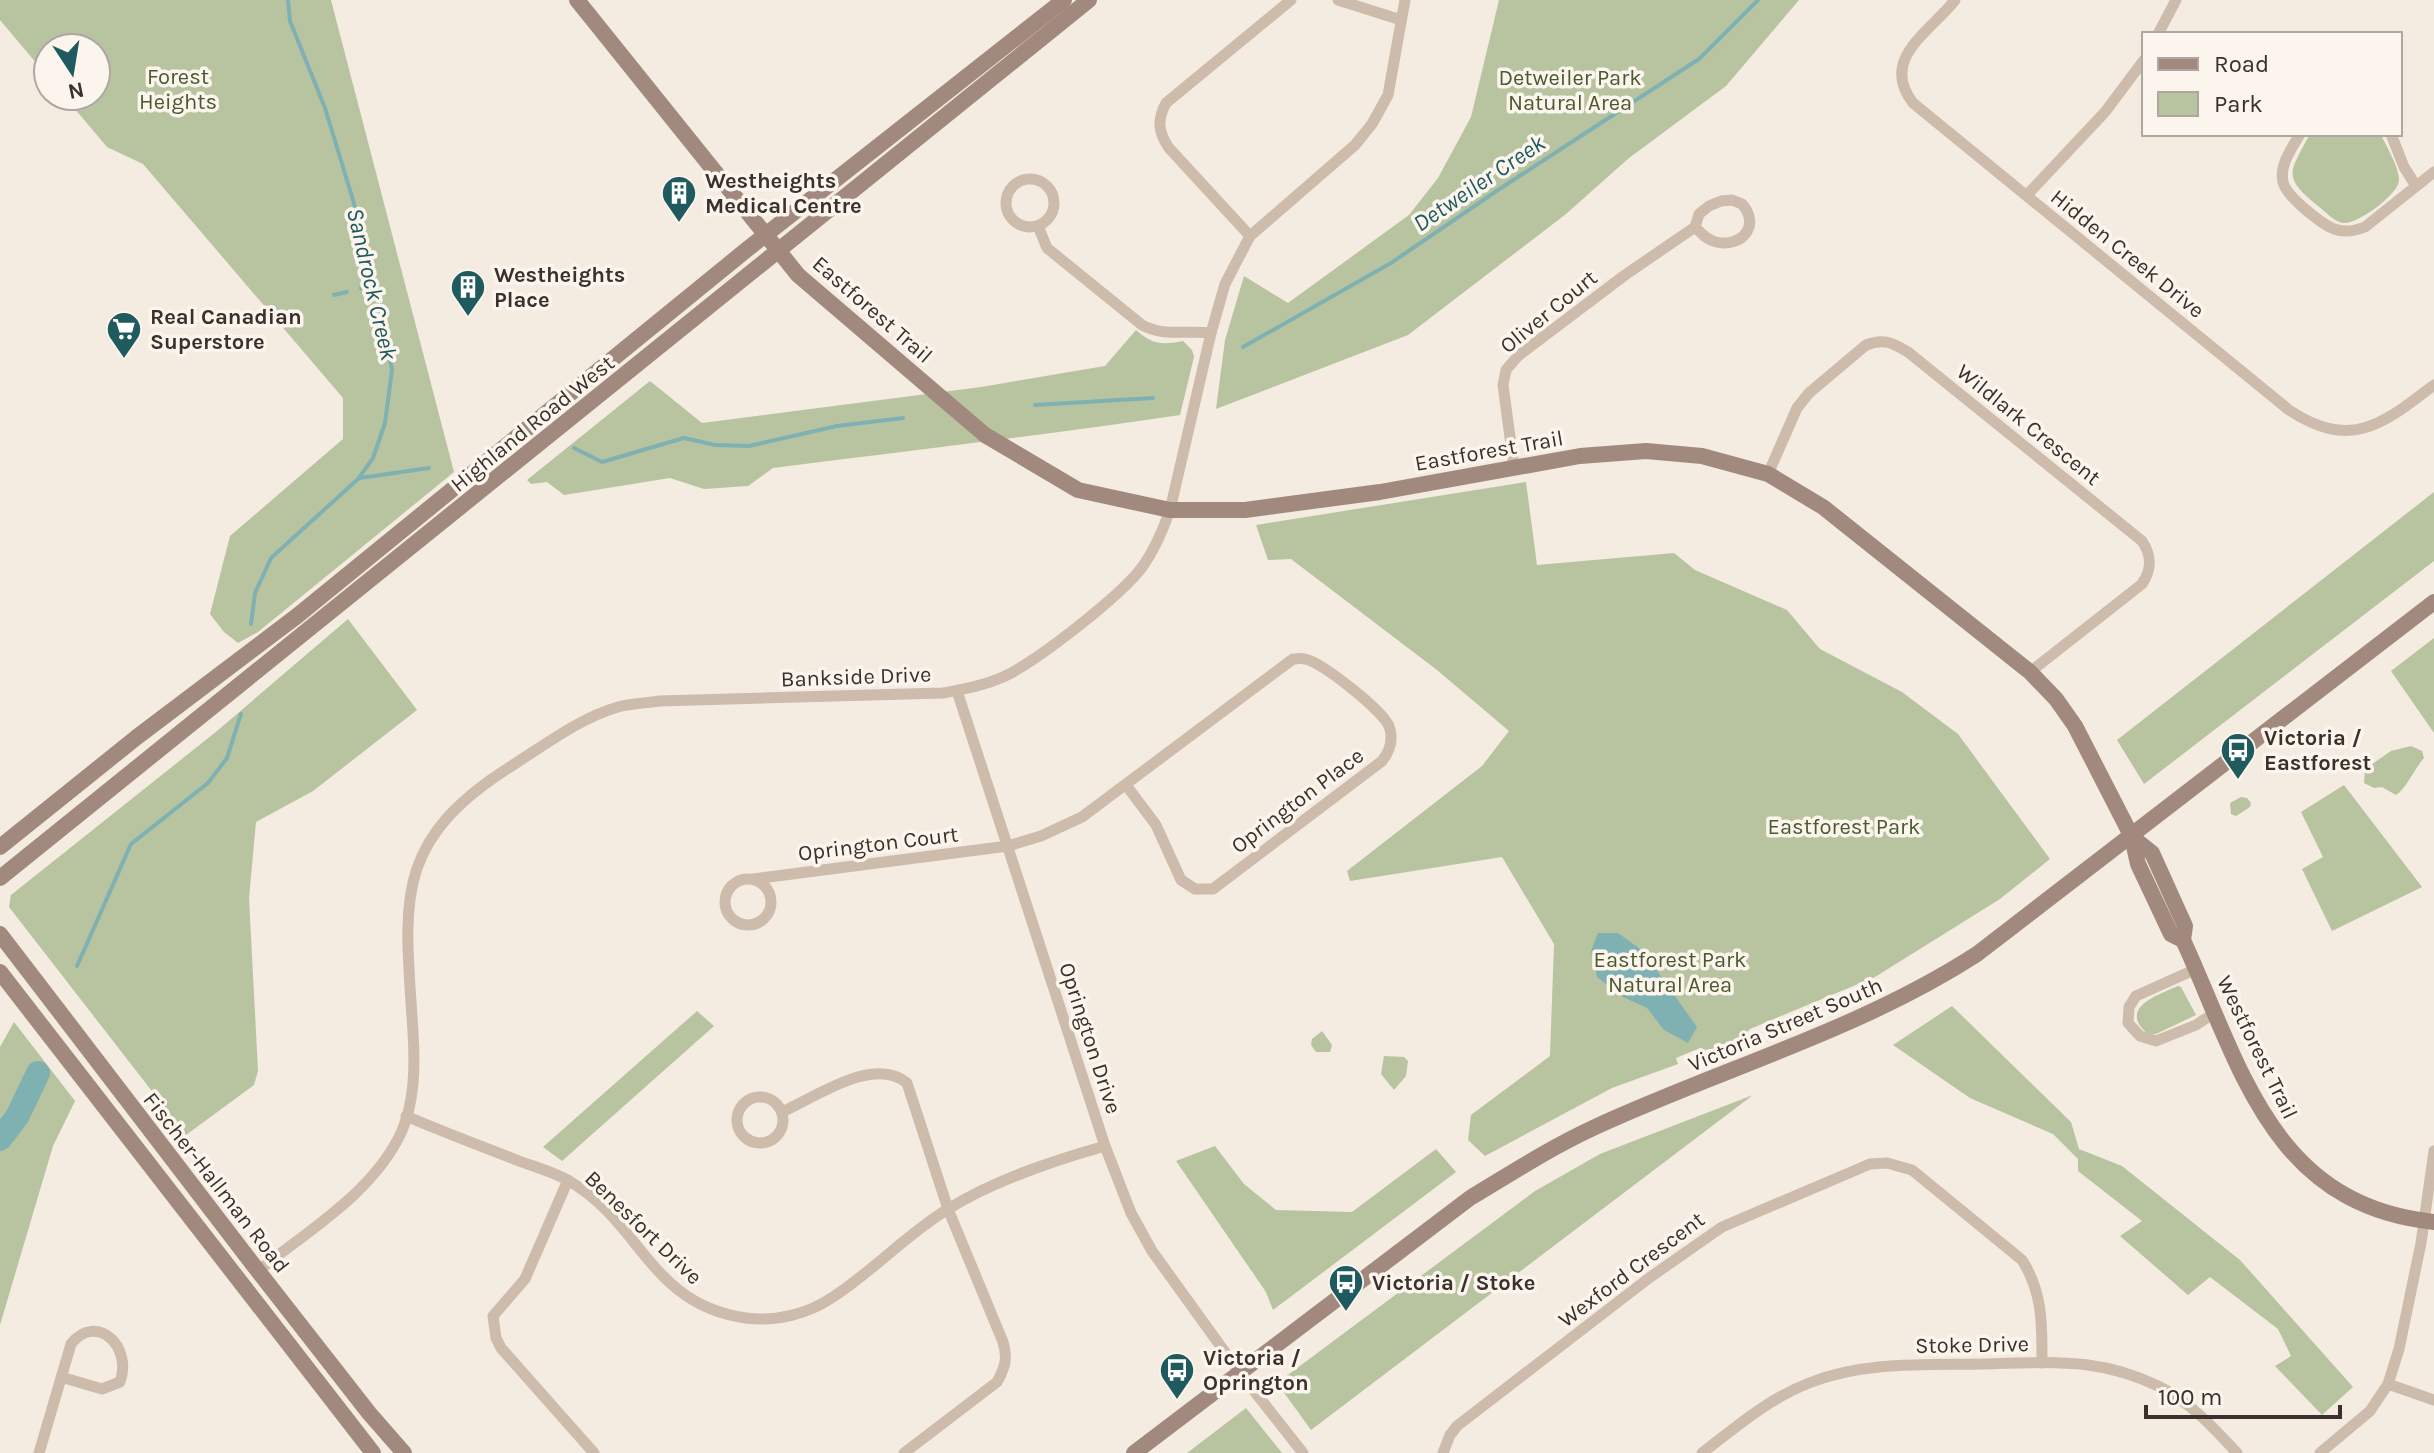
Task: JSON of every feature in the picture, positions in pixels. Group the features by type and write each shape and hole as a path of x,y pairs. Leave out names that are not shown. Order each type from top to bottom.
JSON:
{"main road":[{"name":"Eastforest Trail","path":"577,0 765,235 821,297 985,435 1078,490 1170,510 1245,510 1380,492 1580,456 1661,452 1702,456 1768,474 1823,507 2030,672 2056,699 2075,726 2132,837"},
{"name":"Highland Road West","path":"0,847 408,527 765,235 1064,0"},
{"name":"Highland Road West","path":"0,878 1089,0"},
{"name":"Victoria Street South","path":"1134,1453 1470,1198 1528,1163 1592,1129 1913,993 1977,954 2434,602"},
{"name":"Westforest Trail","path":"2132,837 2138,864 2171,934 2183,940 2263,1115 2283,1144 2305,1167 2339,1192 2379,1210 2429,1222"},
{"name":"Fischer-Hallman Road","path":"0,934 258,1271 404,1453"},
{"name":"Fischer-Hallman Road","path":"0,972 373,1453"}],"street":[{"path":"1250,236 1169,148 1160,134 1159,121 1166,103 1291,0"},
{"path":"1338,0 1401,20"},
{"name":"Bankside Drive","path":"258,1271 362,1189 401,1133 413,1088 415,1058 408,946 409,895 424,851 439,824 479,786 595,715 621,706 660,701 943,693 978,686 1005,676 1032,660 1119,591 1143,566 1161,535 1170,510 1225,284 1250,236 1355,145 1372,124 1388,95 1405,0"},
{"name":"Hidden Creek Drive","path":"1955,0 1902,62 1902,84 1913,103 2289,410 2310,424 2339,431 2367,428 2386,421 2434,385"},
{"path":"2159,32 2176,0"},
{"path":"2027,195 2105,112 2142,63"},
{"path":"2299,136 2285,163 2282,181 2289,196 2332,228 2355,231 2365,227 2434,172"},
{"path":"2392,136 2404,167 2416,186"},
{"path":"1035,179 1052,194 1053,210 1049,218 1038,226 1018,224 1007,210 1009,190 1024,180 1035,179"},
{"name":"Oliver Court","path":"1514,467 1503,385 1506,370 1518,356 1625,275 1695,227 1699,214 1721,201 1732,200 1742,204 1751,220 1749,231 1733,242 1718,243 1695,227"},
{"path":"1038,226 1047,248 1142,325 1154,332 1190,330 1211,333"},
{"name":"Wildlark Crescent","path":"1768,474 1797,408 1809,393 1866,345 1878,340 1890,341 1908,352 2147,548 2150,567 2142,584 2030,672"},
{"name":"Oprington Place","path":"1008,846 1041,836 1082,817 1293,659 1305,659 1325,670 1381,714 1391,735 1388,753 1382,761 1213,889 1195,889 1181,880 1156,825 1126,785"},
{"name":"Oprington Drive","path":"957,691 1105,1146 1131,1213 1152,1251 1240,1373"},
{"name":"Oprington Court","path":"753,879 1008,846"},
{"path":"753,879 769,891 771,904 769,913 761,921 744,925 730,916 725,898 736,882 753,879"},
{"path":"2196,969 2136,996 2129,1007 2128,1023 2140,1036 2156,1041 2196,1025 2216,1012"},
{"path":"782,1112 870,1072 893,1073 901,1078 911,1093 948,1209 1003,1342 1007,1355 1005,1369 997,1382 904,1453"},
{"path":"761,1096 774,1101 782,1112 782,1129 770,1141 750,1141 738,1126 741,1107 753,1098 761,1096"},
{"name":"Benesfort Drive","path":"406,1116 568,1180 605,1210 657,1272 691,1301 731,1316 752,1319 775,1319 799,1314 832,1298 948,1209 1004,1181 1105,1146"},
{"path":"2320,1453 2370,1411 2388,1384 2429,1222 2434,1151"},
{"name":"Wexford Crescent","path":"1443,1453 1457,1426 1660,1270 1722,1227 1870,1164 1887,1163 1912,1170 2022,1260 2041,1302 2042,1363"},
{"path":"568,1180 525,1279 493,1316 493,1327 501,1348 594,1453"},
{"path":"39,1453 61,1377 71,1344 78,1334 93,1330 111,1338 121,1350 125,1368 120,1382 102,1389 61,1377"},
{"name":"Stoke Drive","path":"1702,1453 1760,1408 1811,1382 1836,1375 1901,1365 2042,1363 2088,1365 2120,1372 2159,1387 2184,1402 2237,1453"},
{"path":"1240,1373 1303,1453"},
{"path":"2388,1384 2434,1400"}],"green space":[{"name":"Forest Heights","path":"0,0 331,0 454,472 258,632 238,643 224,632 210,614 230,536 343,439 343,398 143,164 107,147 77,112 112,112 112,32 32,32 32,58 0,20"},
{"name":"Detweiler Park Natural Area","path":"1499,0 1799,0 1726,86 1629,158 1566,214 1408,335 1216,409 1225,340 1244,276 1288,303 1409,215 1438,178 1471,117"},
{"path":"2309,136 2382,136 2399,180 2392,193 2367,214 2343,223 2298,187 2293,173"},
{"path":"1136,330 1158,343 1183,341 1192,350 1194,357 1180,415 773,468 748,486 704,489 670,478 564,495 547,482 531,484 527,480 650,381 702,423 981,387 1105,366"},
{"name":"Eastforest Park","path":"1526,482 1537,565 1674,553 1695,570 1787,610 1820,649 1902,692 1958,734 2050,859 2000,899 1875,977 1750,1029 1734,1045 1705,1050 1700,1048 1676,1058 1678,1064 1612,1088 1485,1156 1468,1140 1471,1115 1550,1056 1554,944 1502,857 1350,881 1347,871 1482,766 1509,731 1437,670 1291,559 1268,560 1256,525"},
{"path":"2434,492 2434,561 2144,784 2117,740"},
{"path":"348,619 417,710 313,791 256,822 249,898 258,1071 254,1085 186,1135 9,907 11,895 217,731"},
{"path":"2434,638 2434,733 2391,671"},
{"path":"2411,746 2422,751 2424,758 2396,795 2382,787 2374,788 2364,783 2365,769 2391,751"},
{"path":"2344,785 2422,887 2332,931 2302,869 2323,857 2301,812"},
{"path":"2241,797 2247,798 2250,807 2236,816 2231,814 2230,803"},
{"path":"2178,986 2196,1015 2156,1034 2148,1034 2137,1017 2139,1010 2152,998"},
{"path":"1952,1006 2071,1122 2079,1149 2122,1166 2240,1260 2353,1387 2322,1415 2275,1366 2291,1356 2278,1329 2210,1277 2188,1295 2120,1236 2142,1221 2078,1171 2078,1159 2053,1134 1970,1098 1893,1045"},
{"path":"697,1011 714,1026 562,1161 543,1147"},
{"path":"14,1022 75,1101 53,1146 0,1325 0,1047"},
{"path":"1322,1031 1332,1045 1330,1052 1316,1052 1311,1045 1312,1039"},
{"path":"1384,1056 1404,1057 1408,1061 1406,1076 1394,1090 1381,1074"},
{"path":"1753,1095 1311,1430 1277,1383 1535,1191 1600,1154"},
{"path":"1215,1146 1244,1184 1276,1210 1352,1212 1436,1149 1456,1172 1273,1310 1266,1292 1176,1161"},
{"path":"1246,1408 1282,1453 1187,1453"}],"water":[{"path":"1598,933 1618,933 1643,951 1697,1027 1688,1043 1664,1030 1647,1008 1621,996 1597,977 1591,951"}],"waterway":[{"name":"Sandrock Creek","path":"251,624 255,593 271,558 358,479 373,458 385,423 392,370 375,283 353,200 325,108 290,21 288,0"},
{"name":"Detweiler Creek","path":"1243,347 1391,263 1699,59 1758,0"},
{"path":"361,288 375,283"},
{"path":"334,295 347,292"},
{"name":"Detweiler Creek","path":"1035,405 1153,398"},
{"name":"Detweiler Creek","path":"574,448 602,462 684,438 715,445 749,446 837,426 903,418"},
{"name":"Detweiler Creek","path":"360,478 429,468"},
{"name":"Sandrock Creek","path":"77,966 131,844 208,783 227,758 241,714"},
{"name":"Sandrock Creek","path":"0,1139 17,1117 38,1073"}],"place":[{"name":"Westheights Medical Centre","path":"679,224"},
{"name":"Westheights Place","path":"468,318"},
{"name":"Real Canadian Superstore","path":"124,360"},
{"name":"Victoria / Eastforest","path":"2238,781"},
{"name":"Victoria / Stoke","path":"1346,1313"},
{"name":"Victoria / Oprington","path":"1177,1401"}],"park label":[{"name":"Eastforest Park Natural Area","path":"1670,972"}]}
